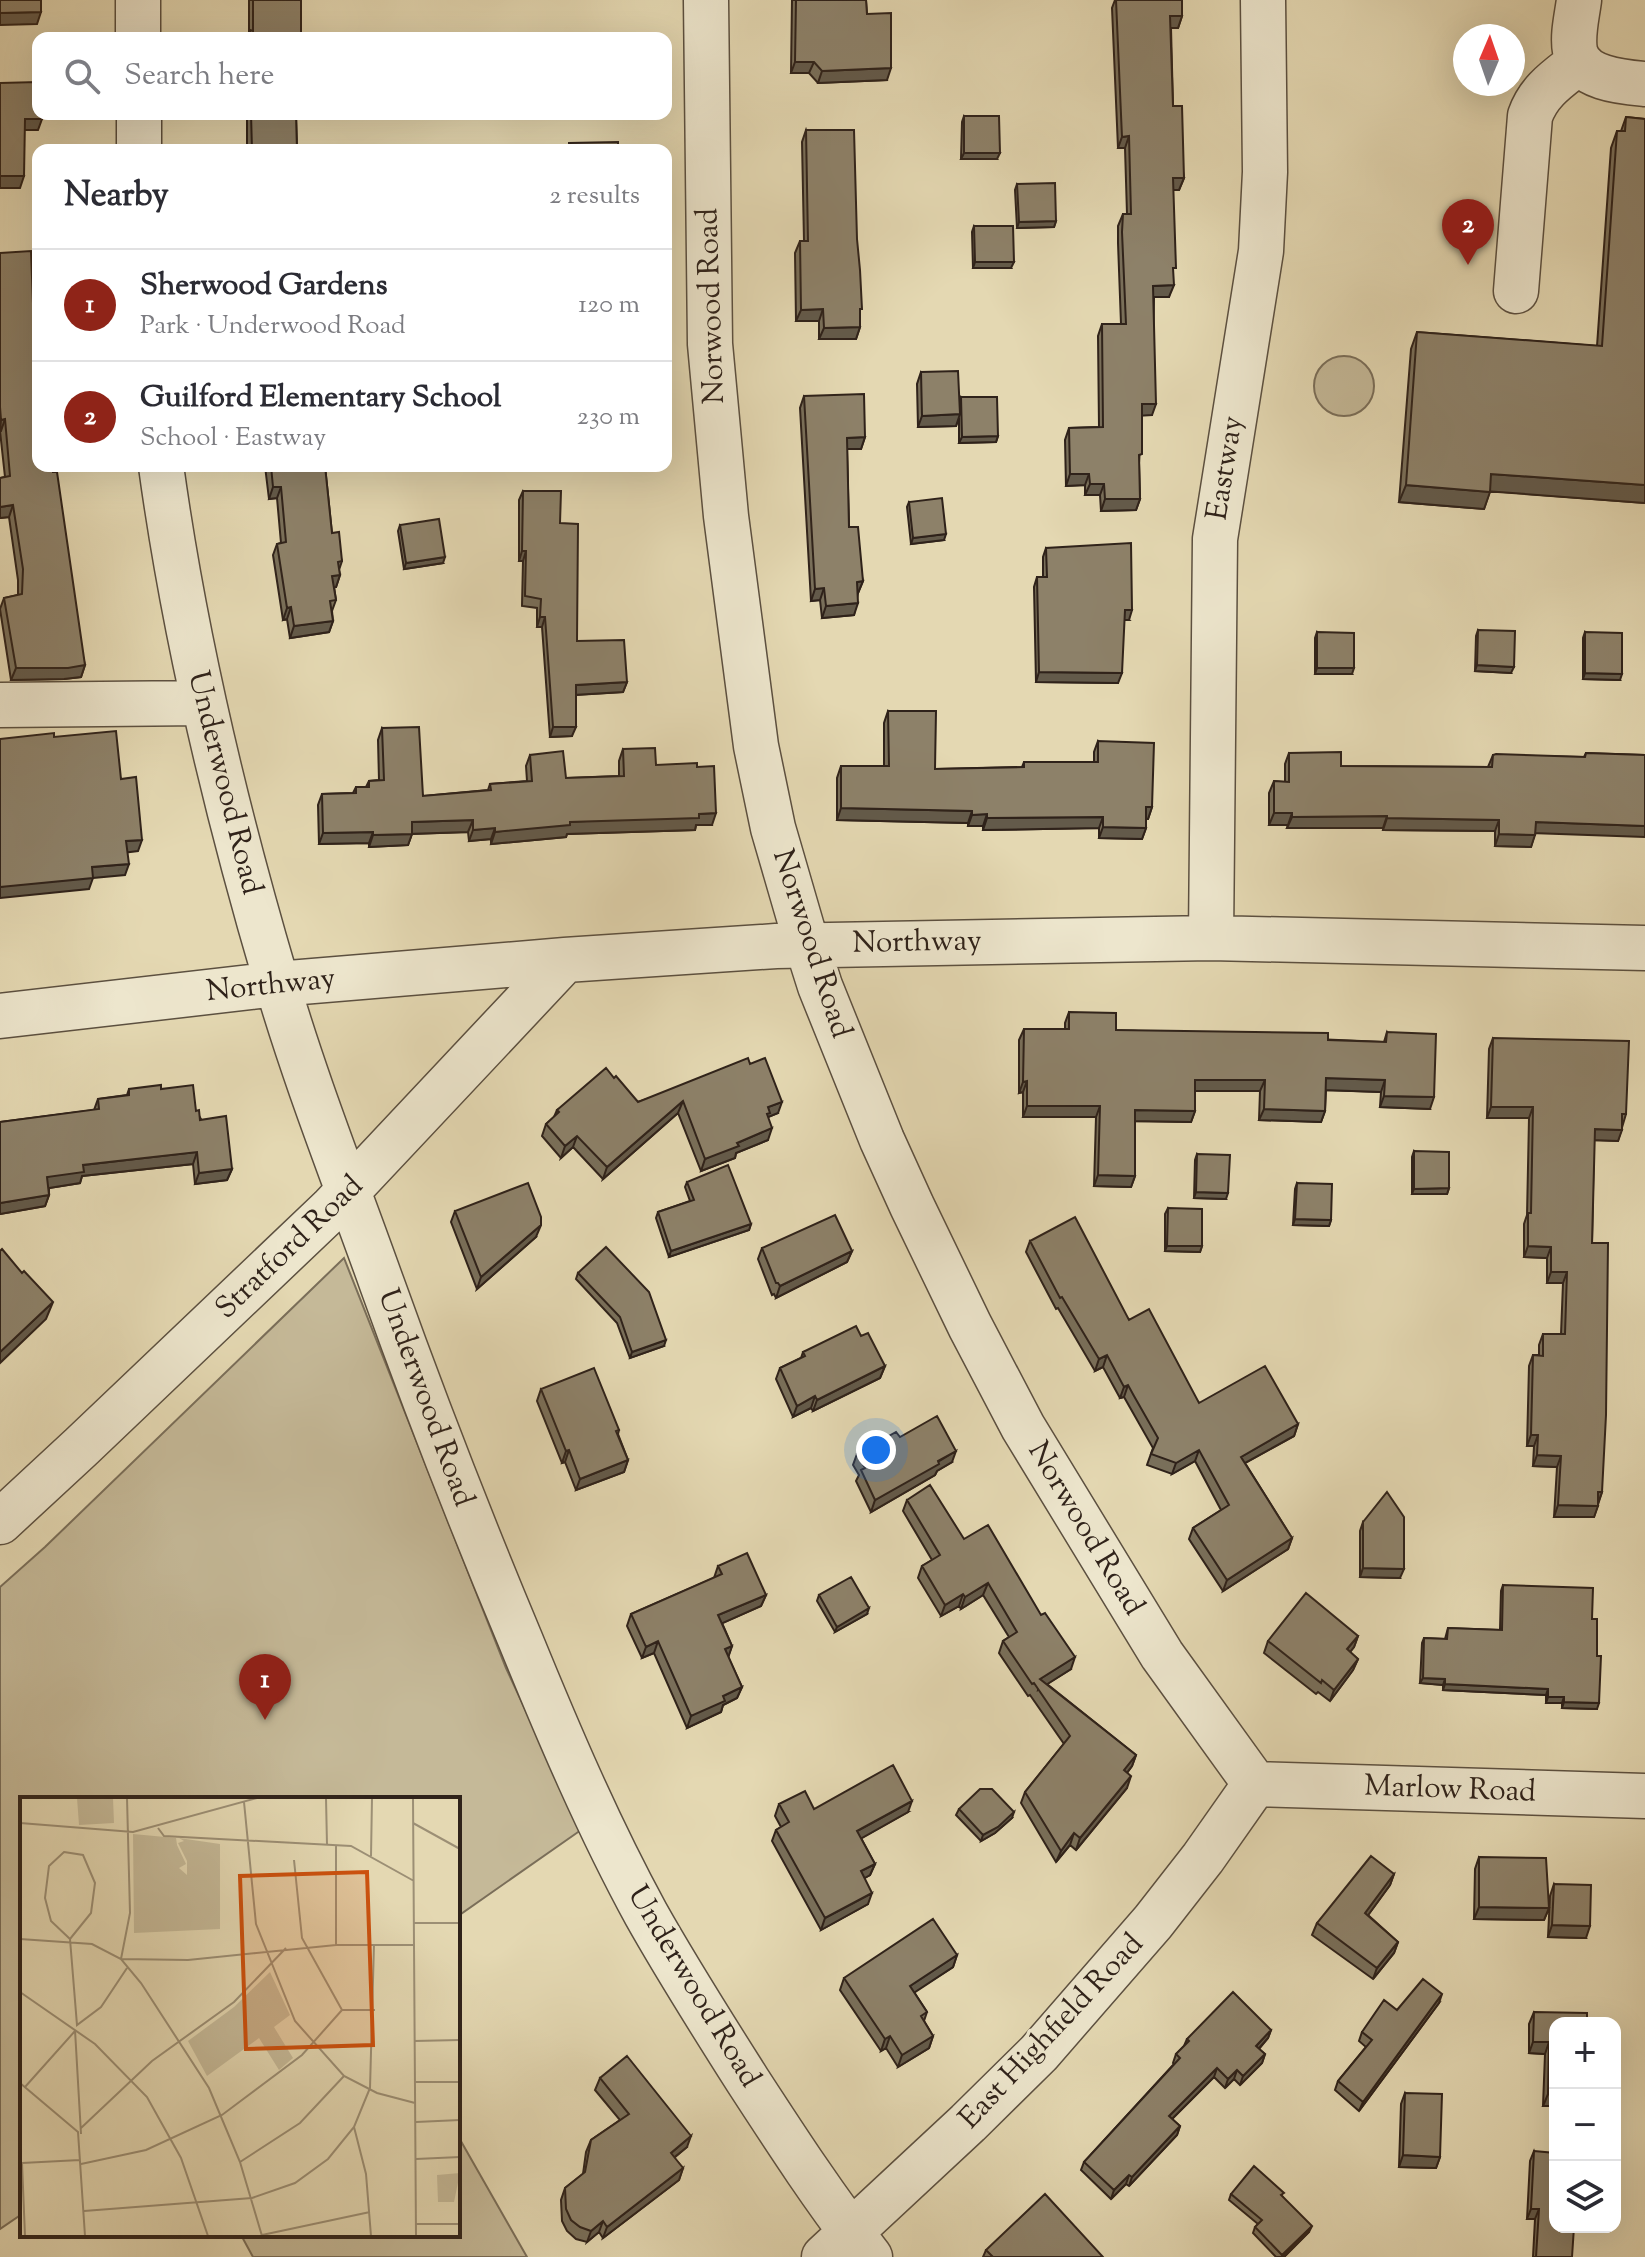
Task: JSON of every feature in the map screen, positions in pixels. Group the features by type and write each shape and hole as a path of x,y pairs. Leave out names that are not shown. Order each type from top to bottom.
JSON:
{"street":[{"path":"138,0 138,32"},
{"name":"Norwood Road","path":"706,0 710,344 726,516 756,746 773,828 807,945 820,986 900,1180 970,1326 1023,1427 1162,1655 1255,1784"},
{"name":"Eastway","path":"1211,938 1215,539 1261,251 1265,172 1263,0"},
{"path":"1579,0 1575,50 1579,62 1590,71 1610,79 1645,84"},
{"path":"1516,291 1530,116 1535,102 1545,89 1579,62"},
{"path":"139,120 139,144"},
{"name":"Underwood Road","path":"162,472 173,552 203,703 277,984 348,1192 470,1519 556,1727 646,1913 777,2126 848,2249"},
{"path":"0,705 203,703"},
{"name":"Northway","path":"0,1016 277,984 565,960 807,945 1211,938 1645,948"},
{"name":"Stratford Road","path":"0,1522 348,1192 565,960"},
{"name":"Marlow Road","path":"1255,1784 1645,1796"},
{"name":"East Highfield Road","path":"848,2249 1039,2053 1153,1922 1255,1784"}],"shaded area":[{"path":"1344,356 1356,358 1365,365 1372,374 1372,398 1365,407 1356,414 1344,416 1332,414 1323,407 1316,398 1314,386 1316,374 1323,365 1332,358"},
{"path":"344,1258 506,1668 581,1830 460,1915 460,1797 20,1797 20,2215 0,2229 0,1587"},
{"path":"460,2140 527,2257 253,2257 242,2237 460,2237"}],"building":[{"path":"0,0 41,0 41,12 0,13"},
{"path":"253,0 301,0 301,32 250,32 250,30 253,31"},
{"path":"796,0 866,0 867,14 891,13 891,68 822,71 814,62 795,62"},
{"path":"1116,0 1182,0 1182,16 1170,16 1173,106 1182,106 1184,178 1173,178 1174,285 1153,286 1156,404 1142,404 1140,499 1105,499 1104,484 1090,484 1089,474 1070,474 1069,428 1103,427 1102,324 1126,324 1122,232 1123,214 1131,214 1129,136 1122,137"},
{"path":"32,82 32,119 25,119 24,176 0,176 0,83"},
{"path":"964,116 999,116 1000,153 964,153"},
{"path":"1626,117 1645,119 1645,485 1491,474 1490,492 1406,485 1417,332 1602,346 1617,131 1625,131"},
{"path":"251,120 296,120 297,144 252,144"},
{"path":"806,130 854,130 862,309 860,327 824,328 823,309 801,310 800,241 808,241"},
{"path":"618,142 618,144 569,144"},
{"path":"1055,183 1056,221 1019,222 1017,184"},
{"path":"974,226 1013,226 1014,262 975,262"},
{"path":"31,251 32,472 57,472 85,665 16,668 4,598 22,594 23,569 13,505 0,507 0,478 10,476 5,419 1,420 0,407 0,253"},
{"path":"958,371 960,414 922,416 921,372"},
{"path":"864,394 865,437 847,438 849,527 858,527 863,581 857,582 858,603 826,606 824,588 815,589 804,396"},
{"path":"961,397 997,397 998,436 962,437"},
{"path":"272,472 326,472 332,533 339,532 342,561 338,562 340,575 332,576 336,600 330,601 333,621 294,626 291,607 287,608 277,544 286,542 281,487 273,487"},
{"path":"523,491 561,491 560,523 578,524 577,641 624,640 627,682 576,685 576,727 553,727 545,617 540,617 541,599 525,596"},
{"path":"942,498 946,534 913,538 909,502"},
{"path":"439,519 445,557 406,563 400,525"},
{"path":"1131,543 1132,610 1125,610 1122,673 1039,672 1037,577 1047,577 1046,548"},
{"path":"1478,630 1515,631 1514,667 1477,665"},
{"path":"1317,632 1354,633 1354,668 1317,668"},
{"path":"1585,632 1622,633 1622,674 1585,673"},
{"path":"888,711 936,711 935,769 1024,767 1024,762 1098,762 1098,741 1154,743 1152,807 1146,807 1146,828 1103,827 1103,817 987,818 987,814 972,815 972,811 841,808 841,766 889,766"},
{"path":"419,727 423,796 491,790 490,784 532,781 530,755 563,751 566,778 624,776 623,749 655,748 656,765 697,763 697,767 714,766 716,813 699,814 699,818 570,822 570,825 495,832 495,828 473,830 473,820 412,822 412,834 323,833 322,794 356,793 356,787 369,787 369,781 384,780 382,728"},
{"path":"116,731 121,779 136,777 142,840 126,841 129,864 92,867 93,878 0,887 0,739"},
{"path":"1341,752 1341,766 1492,767 1493,755 1496,754 1585,757 1586,753 1645,755 1645,826 1536,822 1535,835 1499,834 1499,820 1292,817 1292,813 1274,813 1274,781 1289,782 1289,753"},
{"path":"1069,1012 1116,1013 1116,1030 1328,1033 1328,1040 1386,1042 1387,1032 1436,1034 1434,1097 1384,1096 1385,1080 1326,1078 1325,1111 1264,1109 1265,1080 1195,1080 1195,1111 1135,1110 1135,1176 1098,1175 1100,1106 1027,1106 1027,1081 1023,1082 1024,1029 1069,1029"},
{"path":"1493,1038 1629,1041 1626,1114 1622,1114 1622,1130 1595,1129 1592,1243 1608,1243 1606,1415 1602,1492 1598,1492 1598,1506 1558,1505 1561,1456 1537,1455 1538,1435 1531,1435 1533,1355 1543,1356 1543,1334 1565,1334 1567,1272 1551,1272 1551,1247 1528,1246 1533,1107 1491,1107"},
{"path":"748,1058 750,1064 765,1058 782,1102 768,1107 772,1128 737,1143 739,1146 705,1159 683,1101 607,1167 577,1136 565,1146 546,1124 559,1112 557,1110 606,1068 638,1102"},
{"path":"161,1085 161,1089 193,1085 200,1120 226,1116 232,1169 199,1173 197,1152 83,1165 84,1172 47,1177 49,1195 0,1203 0,1122 99,1109 98,1099 129,1095 129,1089"},
{"path":"1414,1151 1449,1152 1449,1188 1414,1189"},
{"path":"1197,1154 1230,1155 1228,1193 1196,1192"},
{"path":"728,1165 751,1224 671,1251 658,1212 694,1200 687,1182"},
{"path":"528,1183 541,1225 481,1277 455,1211"},
{"path":"1297,1183 1332,1184 1331,1220 1295,1219"},
{"path":"1168,1208 1202,1209 1202,1246 1167,1246"},
{"path":"835,1215 852,1251 780,1286 776,1283 762,1248"},
{"path":"1075,1217 1129,1320 1149,1309 1199,1403 1265,1366 1298,1424 1241,1457 1292,1538 1227,1580 1193,1528 1229,1505 1199,1450 1176,1463 1151,1454 1158,1438 1128,1385 1124,1387 1107,1355 1099,1359 1060,1298 1030,1241"},
{"path":"606,1247 649,1292 666,1340 632,1352 620,1317 578,1273"},
{"path":"2,1249 53,1302 0,1352 0,1251"},
{"path":"856,1326 861,1336 868,1333 885,1366 817,1400 815,1396 797,1406 780,1368 805,1356 803,1352"},
{"path":"594,1368 628,1460 580,1479 541,1389"},
{"path":"937,1416 956,1451 875,1500 857,1454 896,1432 900,1437"},
{"path":"930,1485 964,1539 988,1525 1041,1615 1045,1613 1075,1657 1040,1679 1136,1755 1124,1770 1131,1776 1080,1838 1074,1833 1061,1851 1025,1792 1070,1736 1003,1641 1017,1632 988,1583 945,1605 922,1566 940,1555 907,1500"},
{"path":"1387,1492 1404,1517 1404,1569 1363,1568 1363,1522"},
{"path":"747,1553 766,1595 718,1615 732,1646 725,1649 742,1687 723,1696 725,1701 691,1716 658,1641 646,1647 631,1614 722,1574 718,1566"},
{"path":"851,1577 869,1608 837,1627 819,1595"},
{"path":"1503,1585 1593,1588 1592,1619 1597,1619 1597,1656 1601,1656 1599,1703 1564,1702 1564,1697 1548,1697 1548,1689 1445,1684 1445,1679 1423,1678 1424,1638 1447,1639 1448,1628 1502,1630"},
{"path":"1306,1593 1358,1636 1347,1649 1358,1659 1334,1690 1268,1641"},
{"path":"893,1765 912,1801 857,1831 875,1864 861,1871 872,1893 825,1918 776,1830 789,1822 779,1804 805,1791 814,1809"},
{"path":"980,1789 992,1789 1014,1812 998,1827 983,1835 959,1809"},
{"path":"1371,1856 1394,1874 1365,1913 1398,1942 1377,1968 1317,1923"},
{"path":"1479,1857 1546,1858 1549,1908 1479,1907"},
{"path":"1554,1884 1591,1885 1590,1926 1552,1925"},
{"path":"933,1919 957,1955 910,1986 927,2012 921,2016 933,2036 902,2055 890,2036 885,2039 844,1978"},
{"path":"1423,1979 1442,1994 1363,2102 1338,2081 1372,2040 1362,2032 1384,2000 1397,2010"},
{"path":"1233,1992 1271,2030 1256,2046 1265,2054 1243,2076 1237,2070 1228,2079 1217,2068 1169,2116 1180,2126 1132,2177 1129,2175 1114,2190 1084,2162 1180,2058 1176,2054 1189,2041 1187,2039"},
{"path":"1534,2012 1587,2013 1587,2017 1549,2017 1549,2042 1533,2042"},
{"path":"627,2056 691,2136 671,2153 683,2168 607,2227 603,2221 591,2231 571,2220 566,2209 565,2188 585,2172 591,2140 629,2114 600,2078"},
{"path":"1405,2093 1442,2094 1440,2157 1403,2155"},
{"path":"1534,2151 1549,2152 1549,2233 1574,2233 1572,2257 1536,2257 1539,2209 1531,2209"},
{"path":"1254,2166 1284,2193 1281,2195 1312,2226 1282,2255 1255,2227 1262,2220 1231,2194"},
{"path":"1045,2194 1103,2257 993,2257 986,2250"}],"place":[{"name":"Guilford Elementary School","path":"1468,265"},
{"name":"Sherwood Gardens","path":"265,1720"}]}
